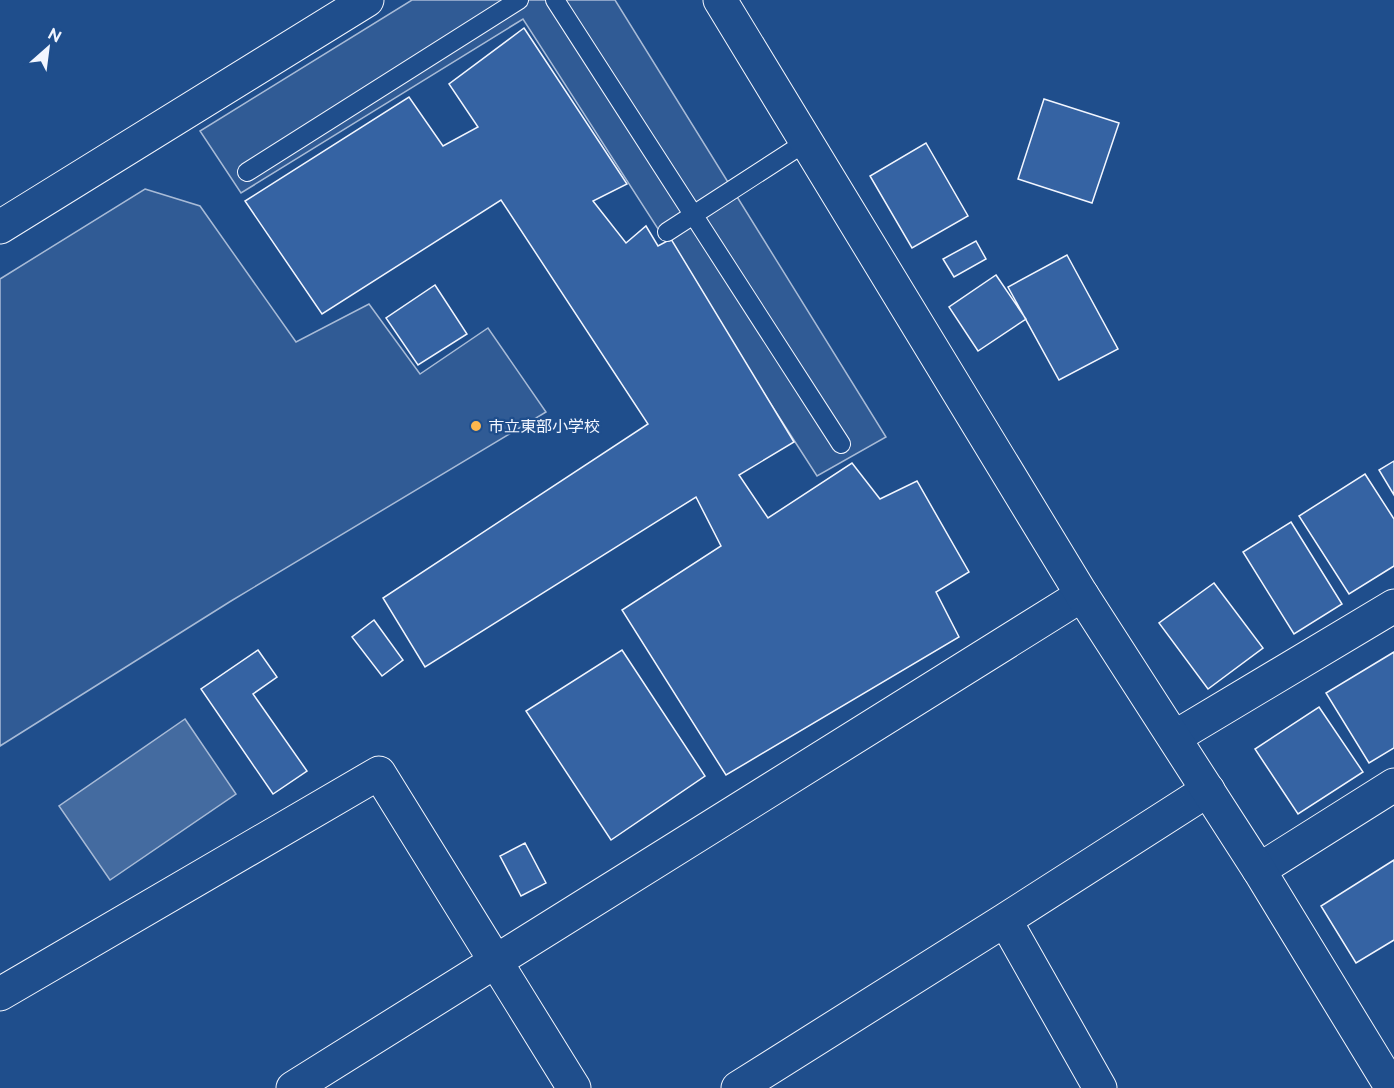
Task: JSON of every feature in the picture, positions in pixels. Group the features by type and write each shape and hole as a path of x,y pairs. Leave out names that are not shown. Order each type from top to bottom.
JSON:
{"street":[{"path":"0,227 367,0"},
{"path":"720,0 1082,595 1259,870 1392,1088"},
{"path":"293,1088 1082,595"},
{"path":"1174,737 1394,606"},
{"path":"0,994 379,773 574,1088"},
{"path":"1259,870 1394,785"},
{"path":"738,1088 1208,790"},
{"path":"1005,920 1100,1088"}],"lane":[{"path":"247,172 519,0"},
{"path":"555,0 841,444"},
{"path":"667,231 806,142"}],"shaded area":[{"path":"412,0 615,0 886,437 817,476 523,19 241,193 200,131"},
{"path":"145,189 200,206 296,342 369,304 420,374 488,328 546,412 231,601 0,746 0,279"},
{"path":"185,719 236,794 110,880 59,806"}],"building":[{"path":"524,28 627,184 593,201 626,243 646,226 658,246 671,239 794,442 739,475 768,518 852,463 880,499 917,481 969,572 936,592 959,637 726,775 622,610 721,546 696,497 425,667 383,598 648,424 501,200 322,314 245,201 409,97 443,146 478,127 449,84"},
{"path":"1044,99 1119,123 1092,203 1018,179"},
{"path":"926,143 968,216 912,248 870,176"},
{"path":"976,241 986,259 954,277 943,259"},
{"path":"1067,255 1118,349 1059,380 1008,287"},
{"path":"996,275 1026,319 978,351 949,307"},
{"path":"435,285 467,334 418,365 386,318"},
{"path":"1394,461 1394,495 1379,470"},
{"path":"1365,474 1394,519 1394,566 1349,594 1299,516"},
{"path":"1291,522 1342,604 1294,634 1243,552"},
{"path":"1214,583 1263,648 1208,689 1159,623"},
{"path":"374,620 403,660 382,676 352,637"},
{"path":"258,650 277,677 253,694 307,771 273,794 201,689"},
{"path":"622,650 705,776 611,840 526,711"},
{"path":"1394,652 1394,748 1369,763 1326,693"},
{"path":"1319,707 1363,772 1298,814 1255,749"},
{"path":"525,843 546,883 521,896 500,856"},
{"path":"1394,860 1394,940 1356,963 1321,906"}],"place":[{"name":"市立東部小学校","path":"476,426"}]}
